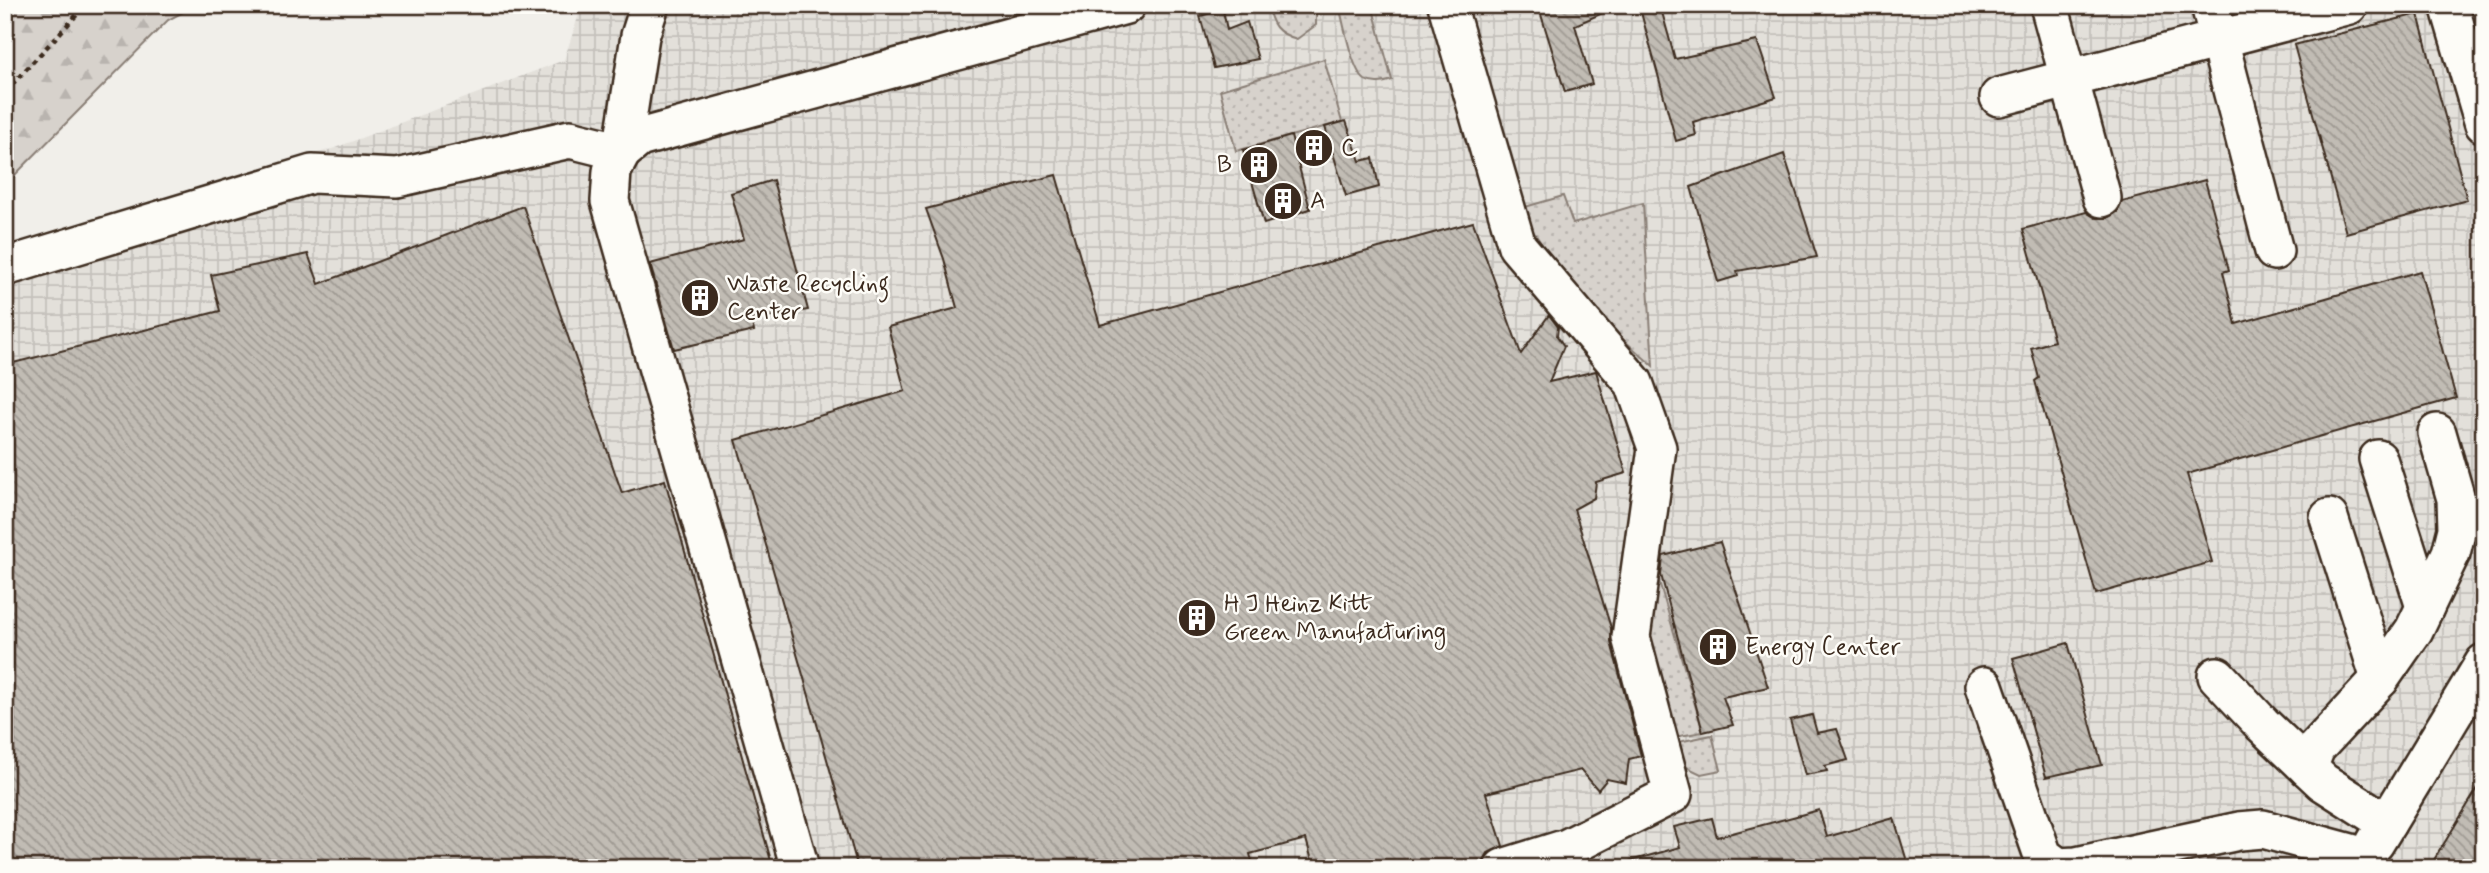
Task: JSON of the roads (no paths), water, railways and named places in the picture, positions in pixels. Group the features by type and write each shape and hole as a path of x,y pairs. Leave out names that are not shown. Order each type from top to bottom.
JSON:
{"street":[{"path":"650,5 640,36 622,152 612,171 610,201 800,868"},
{"path":"622,152 639,138 1126,5"},
{"path":"1447,5 1517,246 1634,383 1657,448 1631,637 1672,794 1567,848 1503,868"},
{"path":"2049,5 2102,198"},
{"path":"1999,97 2070,78 2215,22 2349,5"},
{"path":"2449,5 2484,124"},
{"path":"2215,22 2274,251"},
{"path":"5,267 312,174 397,178 570,139 622,152"},
{"path":"2308,768 2316,748 2380,679 2414,630 2451,553 2457,529 2456,499 2437,433"},
{"path":"2378,459 2426,607"},
{"path":"2329,518 2380,679"},
{"path":"1984,686 2043,856 2058,867 2076,866 2239,831 2263,829 2363,863 2484,663"},
{"path":"2217,676 2262,724 2323,782 2387,823"}],"place":[{"name":"C","path":"1314,148"},
{"name":"B","path":"1259,165"},
{"name":"A","path":"1283,201"},
{"name":"Waste Recycling Center","path":"700,298"},
{"name":"H J Heinz Kitt Green Manufacturing","path":"1197,618"},
{"name":"Energy Center","path":"1718,647"}]}
